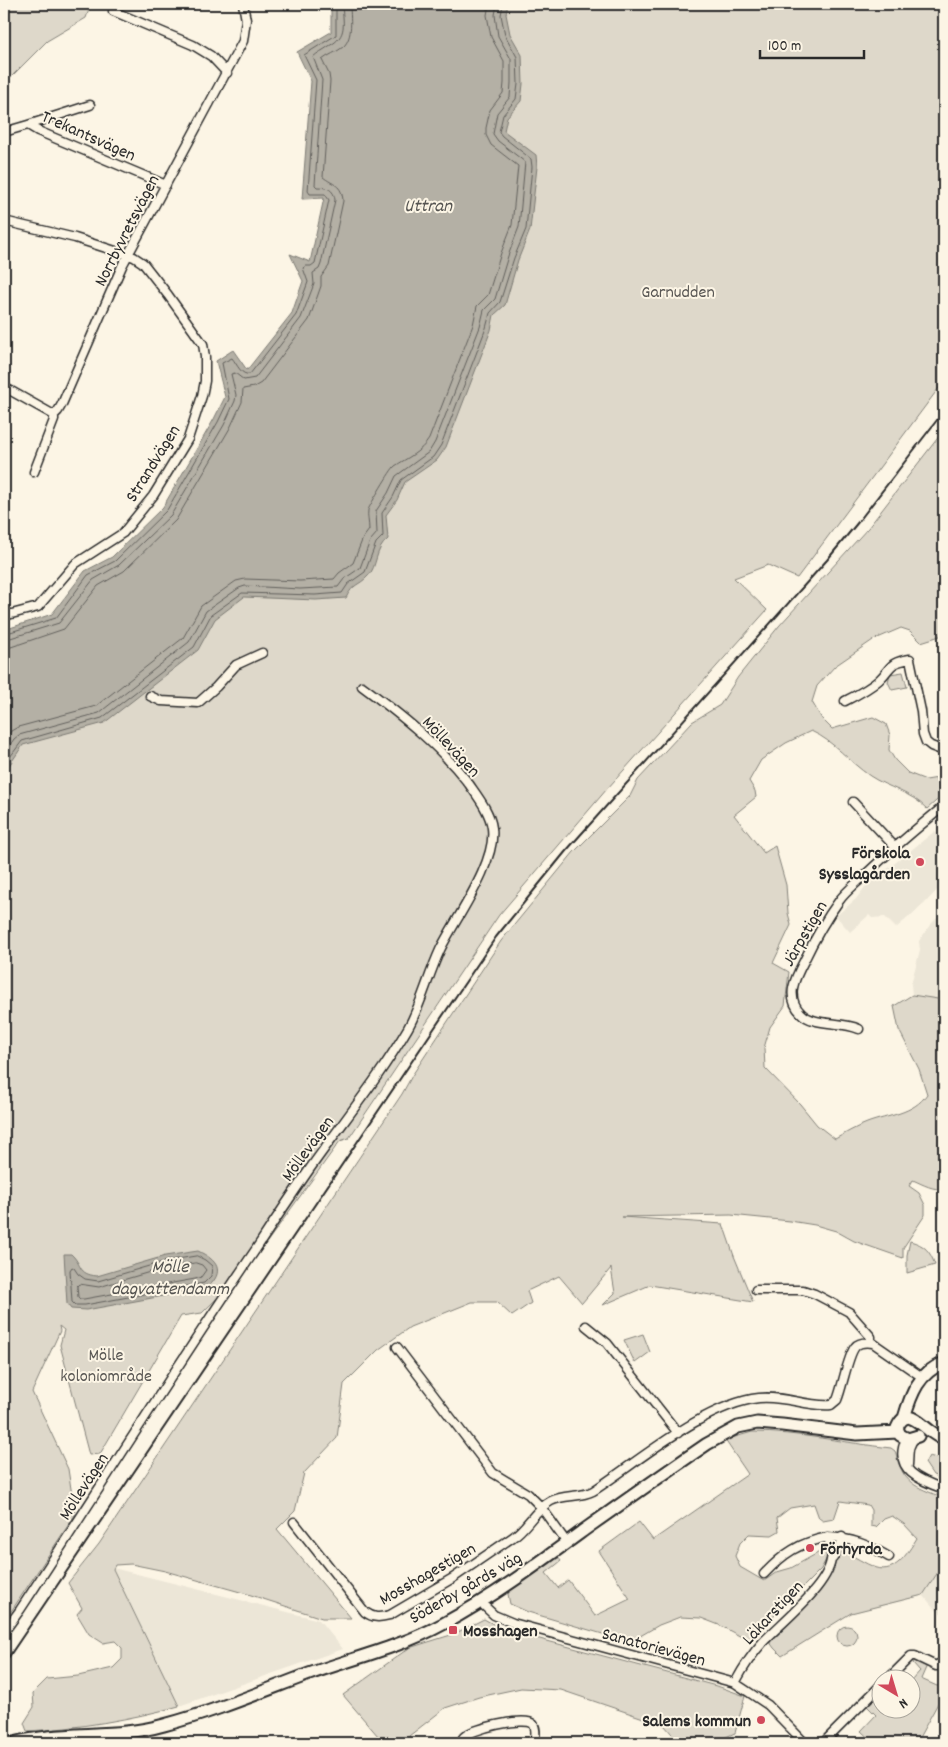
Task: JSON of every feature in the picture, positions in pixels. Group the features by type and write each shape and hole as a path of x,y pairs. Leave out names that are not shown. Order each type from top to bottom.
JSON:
{"main road":[{"path":"910,1428 914,1388 930,1370 944,1363"},
{"name":"Söderby gårds väg","path":"14,1743 44,1738 128,1731 161,1726 186,1719 401,1643 442,1625 480,1602 708,1444 738,1427 768,1423 844,1433 878,1428 910,1428"},
{"path":"910,1428 944,1440"},
{"path":"910,1428 944,1444"},
{"path":"4,1734 7,1743"}],"street":[{"name":"Norrbyvretsvägen","path":"34,472 54,420 54,414 62,404 122,266 244,41 246,20 243,4"},
{"path":"113,11 193,46 211,56 227,74"},
{"name":"Trekantsvägen","path":"4,132 90,105"},
{"name":"Trekantsvägen","path":"28,125 38,131 166,185"},
{"path":"4,220 75,238 129,255"},
{"name":"Strandvägen","path":"4,616 38,607 75,564 123,532 153,496 188,439 205,381 205,357 202,344 143,263 129,255"},
{"path":"4,387 54,414"},
{"path":"150,696 161,701 198,703 236,665 262,653"},
{"path":"845,701 880,679 888,667 897,661 910,659 921,711 922,734 926,742 931,746 944,751"},
{"name":"Möllevägen","path":"4,1632 253,1253 407,1028 418,1007 440,952 489,856 492,825 477,796 450,761 409,722 362,686"},
{"path":"853,802 895,847 944,806"},
{"name":"Järpstigen","path":"858,1029 841,1023 814,1022 801,1013 794,1004 792,992 795,979 818,932 844,896 895,847"},
{"path":"756,1290 803,1290 816,1294 849,1312 871,1337 870,1342 922,1377"},
{"path":"586,1326 607,1344 678,1433"},
{"name":"Mosshagestigen","path":"294,1522 365,1612 370,1616 379,1618 390,1615 453,1578 523,1530 542,1507 554,1499 581,1496 593,1491 678,1433 710,1414 743,1401 760,1398 776,1398 831,1405 839,1396 855,1347 864,1342 870,1342"},
{"path":"397,1347 493,1473 528,1494 542,1507 567,1543"},
{"path":"910,1428 908,1470 914,1477 944,1489"},
{"path":"828,1537 831,1561"},
{"name":"Läkarstigen","path":"764,1574 795,1547 828,1537 859,1541 889,1557"},
{"name":"Läkarstigen","path":"735,1682 745,1663 792,1616 815,1589 825,1575 842,1538"},
{"name":"Sanatorievägen","path":"480,1602 494,1615 512,1623 735,1682 768,1705 805,1743"},
{"path":"897,1670 912,1656 936,1666 944,1661"},
{"path":"824,1743 870,1696"},
{"path":"464,1743 463,1738 465,1735 475,1730 508,1723 530,1722 534,1724 535,1743"}],"shaded area":[{"name":"Förskola Sysslagården","path":"935,831 944,842 944,883 924,904 896,928 885,917 872,918 869,915 850,932 836,916 856,899 865,887"},
{"path":"944,911 944,1002 912,995 911,984 920,950 919,941 930,925"},
{"path":"944,1563 944,1616 923,1595"},
{"path":"113,1568 319,1620 343,1649 179,1706"}],"green space":[{"path":"4,4 91,4 86,18 47,41 4,84"},
{"name":"Garnudden","path":"409,4 944,4 944,381 797,578 768,565 734,578 767,610 607,789 499,915 349,1138 340,1141 249,1267 202,1313 181,1316 100,1454 89,1455 60,1345 64,1330 59,1326 60,1331 32,1392 68,1469 75,1515 4,1622 4,695 343,407"},
{"path":"944,430 944,630 940,636 921,642 910,631 901,628 873,640 835,666 817,686 812,702 822,719 832,729 873,717 886,724 890,735 889,750 895,760 908,773 926,780 944,777 944,794 927,809 914,798 870,776 827,740 811,731 786,743 761,760 749,781 756,797 734,815 764,853 775,846 786,885 791,925 773,963 789,972 785,1006 770,1027 764,1048 765,1068 800,1104 817,1125 835,1139 875,1120 908,1110 922,1101 927,1094 919,1069 899,1030 894,1006 912,995 944,1000 944,1189 932,1188 913,1180 909,1186 919,1193 925,1205 925,1215 903,1248 903,1258 854,1241 836,1231 790,1221 731,1215 622,1217 723,1224 753,1302 650,1285 603,1305 615,1293 611,1268 582,1303 559,1276 527,1291 531,1303 512,1316 497,1302 472,1302 410,1327 378,1350 344,1384 337,1438 304,1473 295,1511 277,1529 351,1618 322,1618 251,1595 165,1571 131,1564 115,1565 113,1569 179,1706 104,1723 27,1731 24,1723 34,1707 33,1693 47,1679 78,1676 113,1668 122,1659 122,1648 115,1641 103,1643 89,1634 77,1614 82,1608 68,1583 99,1544 402,1094 413,1074 501,941 574,852 630,796 638,780 692,722 720,705 738,677 779,626 868,528"},
{"path":"903,672 907,687 892,690 888,682 890,674"},
{"path":"910,1241 920,1244 926,1249 935,1265 907,1273 907,1255"},
{"path":"643,1334 650,1352 635,1363 624,1340"},
{"path":"752,1432 804,1436 891,1448 895,1451 902,1471 911,1482 917,1487 944,1498 944,1563 923,1595 851,1613 782,1656 774,1648 769,1641 790,1623 812,1599 831,1572 839,1551 880,1569 887,1569 904,1557 917,1538 904,1524 892,1516 884,1519 876,1527 871,1526 871,1510 868,1505 840,1501 834,1519 823,1521 819,1518 814,1504 790,1508 777,1518 779,1531 772,1535 749,1534 740,1543 735,1556 740,1567 764,1581 777,1572 791,1568 825,1549 829,1554 821,1569 749,1641 701,1618 680,1617 659,1625 630,1642 528,1612 510,1604 508,1594 513,1585 557,1556 561,1561 546,1573 558,1588 568,1580 595,1616 630,1599 599,1551 639,1522 653,1540 748,1474 725,1440"},
{"path":"929,1456 944,1460 944,1479 933,1475 925,1463"},
{"path":"484,1619 502,1629 720,1687 745,1696 735,1733 712,1743 680,1743 664,1725 561,1690 521,1688 479,1697 445,1708 409,1736 414,1743 384,1743 343,1695 409,1648 454,1634"},
{"path":"843,1626 851,1626 857,1632 857,1640 851,1646 843,1646 837,1640 837,1632"},
{"path":"919,1653 932,1660 928,1663 921,1679 937,1686 944,1684 944,1695 916,1743 874,1743 861,1731 871,1720 920,1720 920,1670 913,1663"},
{"path":"870,1697 870,1709 864,1703"}],"water":[{"name":"Uttran","path":"331,4 508,4 506,14 510,34 522,55 523,84 521,101 507,117 504,131 536,155 537,167 530,230 518,260 505,305 494,315 491,330 446,447 437,460 405,482 397,500 386,515 388,539 380,548 371,572 351,590 346,598 316,600 244,597 215,619 198,650 104,723 23,745 4,773 4,630 52,614 85,571 112,557 163,507 225,397 216,361 233,350 247,370 292,313 303,281 290,254 310,262 324,198 302,199 311,81 297,52 331,32"},
{"name":"Mölle dagvattendamm","path":"198,1251 205,1254 217,1266 216,1276 207,1288 86,1310 71,1309 67,1304 64,1254 71,1254 83,1271 97,1276 165,1256"}],"railway":[{"path":"4,1664 496,937 566,851 827,560 944,411"}],"place":[{"name":"Förskola Sysslagården","path":"920,862"},
{"name":"Förhyrda","path":"810,1548"},
{"name":"Mosshagen","path":"453,1630"},
{"name":"Salems kommun","path":"761,1720"}],"park label":[{"name":"Mölle koloniområde","path":"106,1364"}]}
